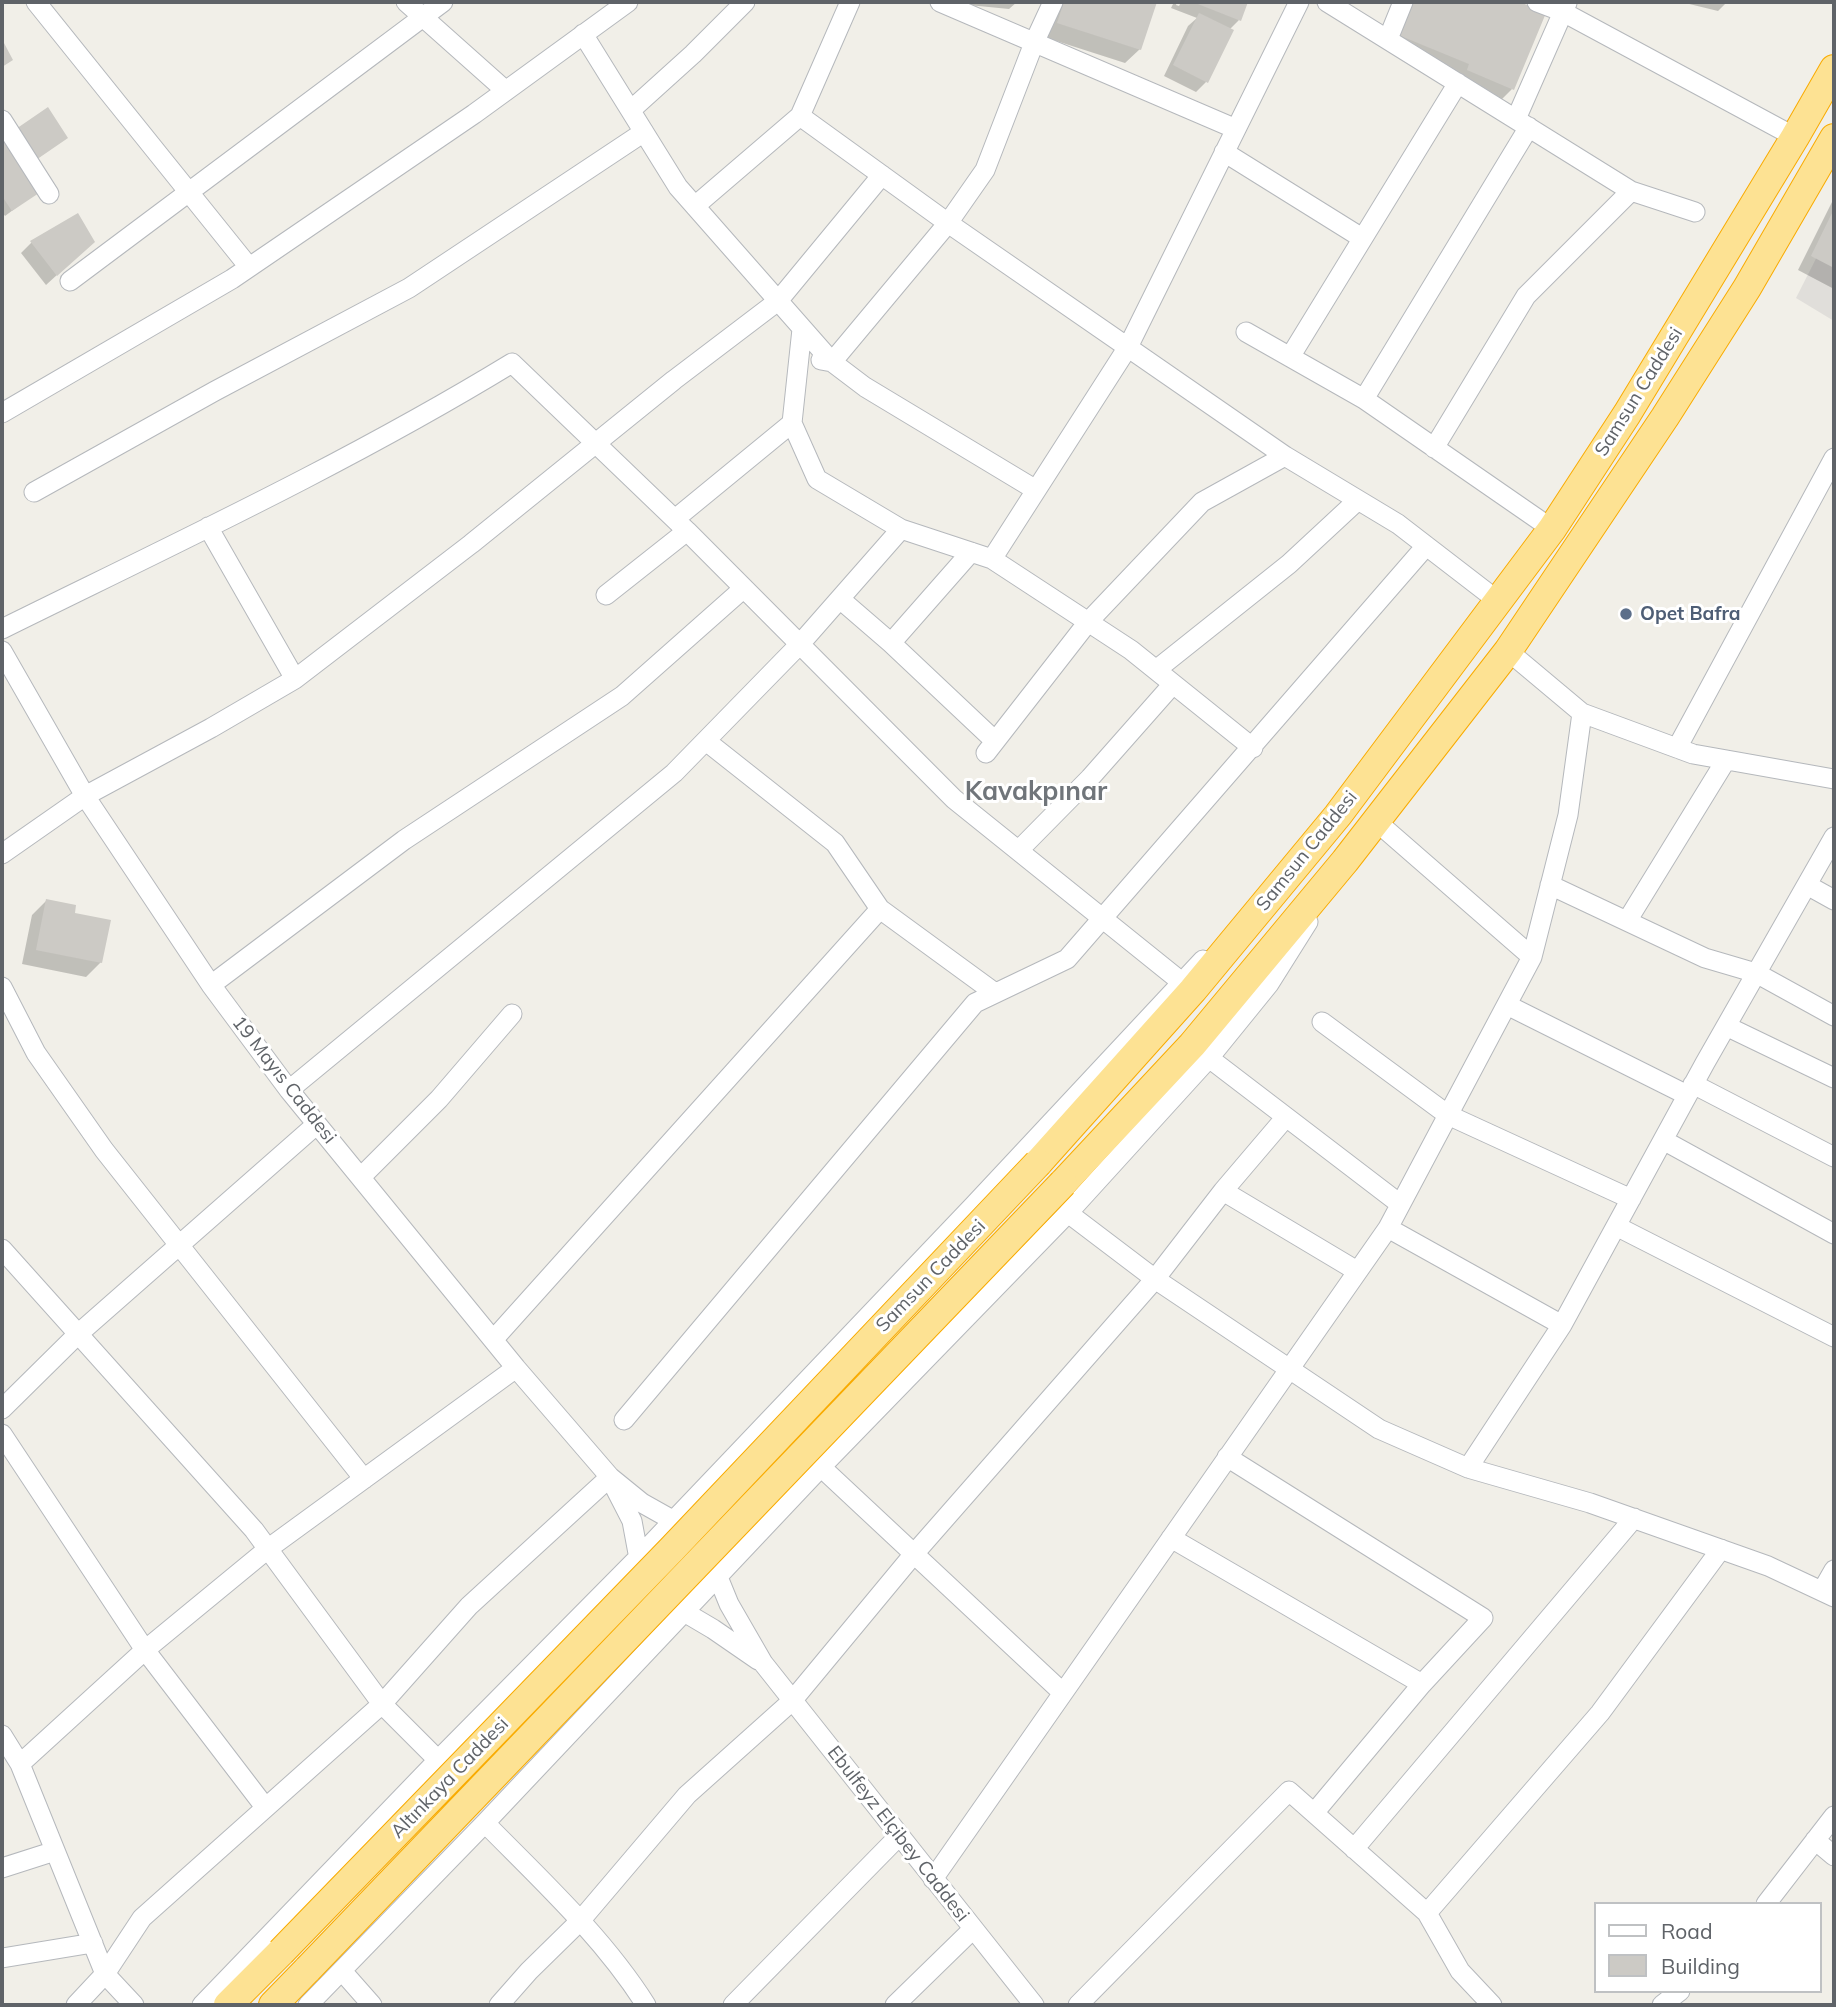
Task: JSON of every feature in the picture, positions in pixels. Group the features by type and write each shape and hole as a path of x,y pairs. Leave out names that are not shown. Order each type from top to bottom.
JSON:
{"highway":[{"name":"Samsun Caddesi","path":"671,1550 1038,1163 1187,986 1279,886 1338,815 1552,529 1627,414 1834,69"},
{"name":"Samsun Caddesi","path":"689,1572 1192,1045 1377,822 1508,651 1665,417 1746,288 1834,138"},
{"name":"Altınkaya Caddesi","path":"228,2005 671,1550"},
{"name":"Altınkaya Caddesi","path":"273,2005 689,1572"}],"street":[{"path":"36,2 249,267"},
{"path":"406,2 506,91"},
{"path":"70,281 443,2"},
{"path":"2,413 249,267 506,91 628,2"},
{"path":"631,110 746,2"},
{"path":"695,206 800,117 850,2"},
{"path":"940,2 1236,129"},
{"path":"832,362 948,223 985,170 1034,43 1053,2"},
{"path":"992,559 1128,347 1299,2"},
{"path":"1327,2 1631,191 1695,212"},
{"path":"1388,39 1403,2"},
{"path":"1537,2 1565,7 1795,137"},
{"path":"1364,399 1522,123 1565,7"},
{"path":"583,34 678,187 832,362 865,387 1036,490"},
{"path":"1290,358 1458,83"},
{"path":"800,117 1285,456 1398,524 1499,601"},
{"path":"2,120 49,194"},
{"path":"34,492 215,391 410,288 644,132"},
{"path":"1224,152 1362,239"},
{"path":"2,855 85,796 295,679 471,544 674,380 778,301 882,175"},
{"path":"1434,448 1525,296 1631,191"},
{"path":"803,329 792,423 817,479 901,529 992,559 1156,670 1253,748"},
{"path":"1245,332 1364,399 1552,529"},
{"path":"799,356 832,362"},
{"path":"2,629 429,413 512,363 681,525 954,799 1187,986 1057,1118 638,1558 438,1760 202,2005"},
{"path":"606,595 792,423"},
{"path":"840,599 891,643 990,747 1088,622 1202,502 1285,456"},
{"path":"1677,748 1834,458"},
{"path":"1156,670 1289,564 1358,500"},
{"path":"208,527 295,679"},
{"path":"289,1090 674,773 800,644 901,529"},
{"path":"624,1420 975,1003 1068,960 1426,546"},
{"path":"891,643 971,552"},
{"path":"211,985 404,840 622,696 744,588"},
{"name":"19 Mayıs Caddesi","path":"2,651 85,796 211,985 289,1090 516,1368 610,1477 642,1503 674,1520 698,1540"},
{"path":"1508,651 1581,713 1693,754 1834,779"},
{"path":"1019,850 1090,778 1174,684"},
{"path":"933,1879 1388,1228 1532,957 1568,815 1581,713"},
{"path":"706,741 835,843 880,909 995,993"},
{"path":"1626,921 1726,760"},
{"path":"1377,822 1532,957"},
{"path":"1468,1468 1562,1325 1690,1089 1834,837"},
{"path":"308,2005 485,1823 821,1467 1068,1213 1209,1058 1269,984 1345,861"},
{"path":"1550,885 1705,958 1756,973 1834,1016"},
{"path":"1807,885 1834,900"},
{"path":"493,1340 880,909"},
{"path":"2,987 36,1053 104,1150 364,1479"},
{"path":"1507,1005 1834,1157"},
{"path":"361,1177 439,1099 512,1014"},
{"path":"1322,1022 1448,1115 1631,1199"},
{"path":"1726,1026 1834,1078"},
{"path":"1209,1058 1400,1204"},
{"path":"499,2005 580,1921 687,1795 792,1701 914,1555 1155,1279 1223,1191 1286,1117"},
{"path":"2,1409 77,1335 317,1124"},
{"path":"1663,1140 1834,1234"},
{"path":"1223,1191 1357,1271"},
{"path":"1068,1213 1155,1279 1379,1429 1468,1468 1634,1518 1768,1566 1828,1594 1834,1570"},
{"path":"1616,1226 1834,1337"},
{"path":"1388,1228 1562,1325"},
{"path":"2,1250 269,1548 382,1704 438,1760"},
{"path":"20,1764 145,1650 269,1548 516,1368"},
{"path":"2,1434 145,1650 265,1807"},
{"path":"1227,1457 1483,1618 1422,1684 1314,1813"},
{"path":"821,1467 1063,1693"},
{"path":"76,2005 105,1974 142,1918 382,1704 469,1606 610,1477"},
{"name":"19 Mayıs Caddesi","path":"610,1477 632,1521 638,1558 654,1587"},
{"path":"1354,1849 1634,1518"},
{"path":"1171,1538 1422,1684"},
{"name":"Ebulfeyz Elçibey Caddesi","path":"698,1540 718,1575 729,1604 763,1663 1030,2004"},
{"path":"1427,1913 1600,1713 1721,1549"},
{"name":"Ebulfeyz Elçibey Caddesi","path":"654,1587 684,1614 713,1629 763,1663"},
{"path":"4,1742 20,1764 105,1974 134,2005"},
{"path":"1078,2005 1289,1791 1427,1913 1460,1970 1492,2005"},
{"path":"1768,1902 1834,1816"},
{"path":"485,1823 580,1921 635,1987 646,2005"},
{"path":"733,2005 900,1836"},
{"path":"1815,1840 1834,1856"},
{"path":"2,1868 55,1851"},
{"path":"895,2005 973,1929"},
{"path":"2,1958 93,1943"},
{"path":"342,1971 372,2005"},
{"path":"1662,2005 1677,1993"}],"shaded area":[{"path":"1834,223 1834,321 1796,298"}],"building":[{"path":"1064,2 1157,2 1141,50 1057,23"},
{"path":"1193,2 1248,2 1241,21"},
{"path":"1409,2 1520,2 1546,13 1514,90 1467,70 1469,64 1396,34"},
{"path":"1199,13 1234,30 1208,83 1173,65"},
{"path":"4,43 13,60 2,67 2,45"},
{"path":"48,107 68,138 33,162 13,131"},
{"path":"2,132 42,191 12,211 2,196"},
{"path":"1834,209 1834,268 1811,256"},
{"path":"78,213 95,242 57,276 30,241"},
{"path":"46,899 76,905 75,913 111,920 102,963 36,950"}],"place":[{"name":"Opet Bafra","path":"1626,614"}],"district":[{"name":"Kavakpınar","path":"1036,792"}]}
